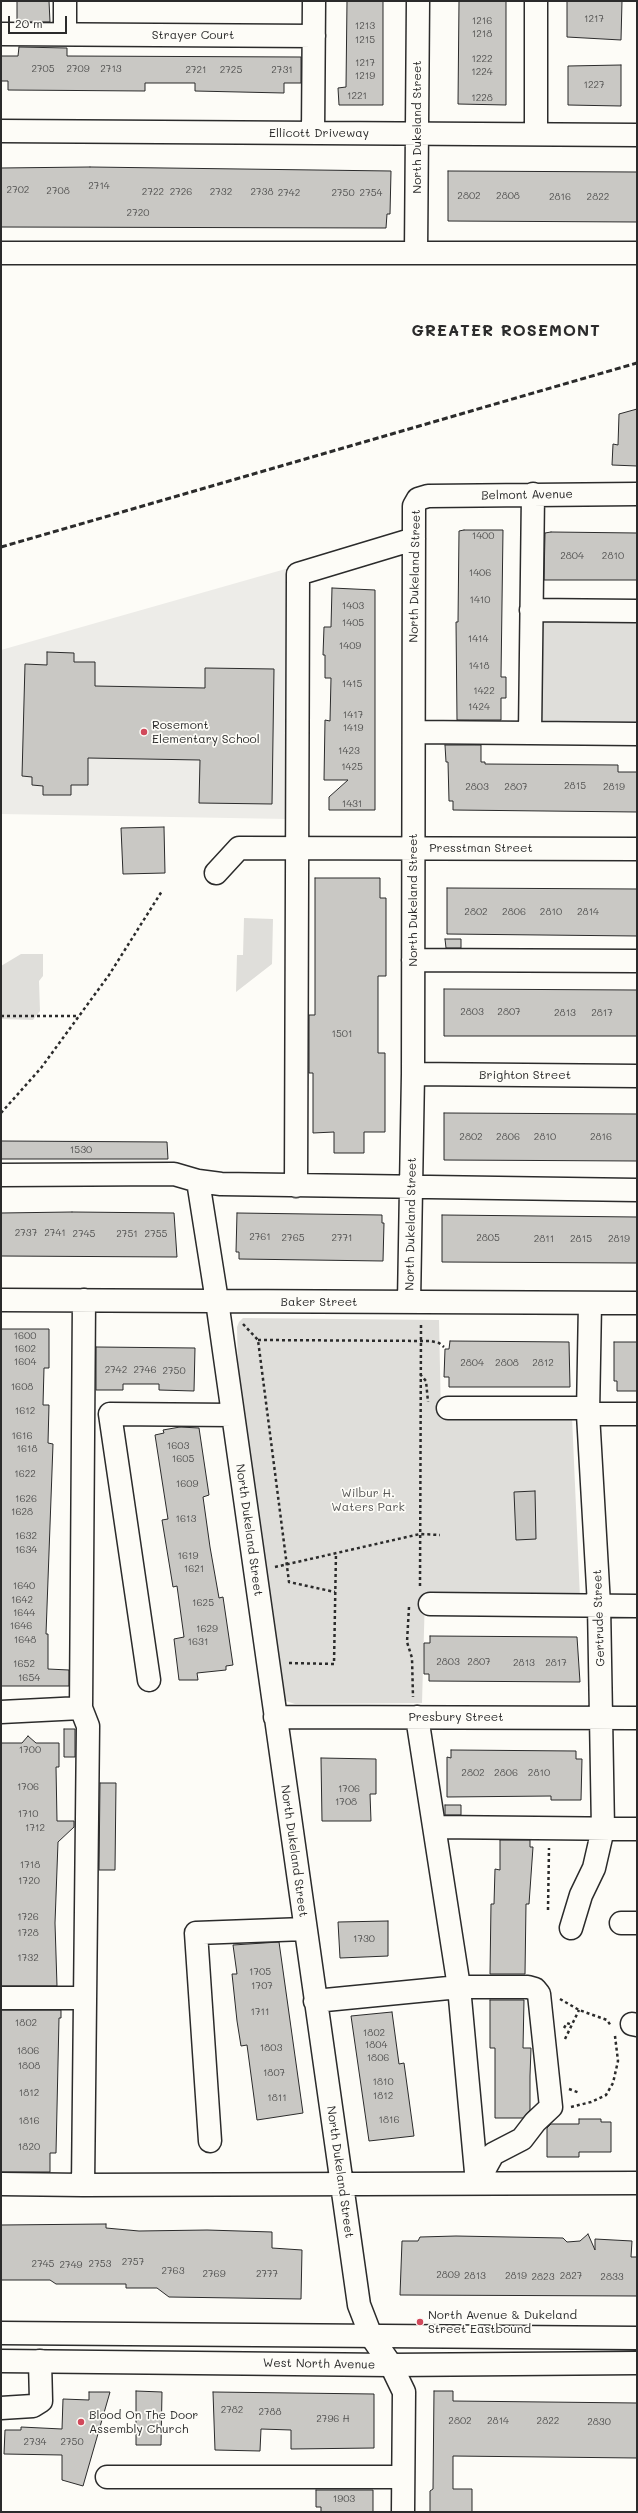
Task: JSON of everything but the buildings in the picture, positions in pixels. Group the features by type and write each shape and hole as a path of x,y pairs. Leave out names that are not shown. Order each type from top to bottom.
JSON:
{"street":[{"path":"65,1 65,34"},
{"path":"313,133 314,1"},
{"name":"North Dukeland Street","path":"416,254 418,1"},
{"path":"536,1 536,134"},
{"name":"Strayer Court","path":"1,34 314,36"},
{"name":"Ellicott Driveway","path":"1,131 637,135"},
{"path":"1,252 637,254"},
{"path":"530,733 533,494"},
{"name":"Belmont Avenue","path":"418,499 428,496 637,494"},
{"name":"North Dukeland Street","path":"409,1302 413,1074 414,506 418,499"},
{"path":"296,1186 299,848 298,574 414,539"},
{"path":"532,610 637,611"},
{"path":"414,732 637,734"},
{"name":"Presstman Street","path":"216,873 239,848 637,849"},
{"path":"413,960 637,961"},
{"name":"Brighton Street","path":"413,1074 637,1076"},
{"path":"1,1175 174,1174 198,1181 296,1186 637,1190"},
{"name":"North Dukeland Street","path":"198,1181 217,1301 315,2001 360,2305 371,2336 391,2365 404,2392 403,2512"},
{"name":"Baker Street","path":"1,1300 637,1303"},
{"path":"83,2185 88,1726 81,1708 84,1300"},
{"name":"Gertrude Street","path":"572,1928 581,1895 594,1868 603,1829 599,1606 588,1411 590,1303"},
{"path":"438,1406 637,1414"},
{"path":"149,1680 110,1414 233,1415"},
{"path":"420,1598 599,1606 637,1606"},
{"path":"1,1712 81,1708"},
{"path":"415,1708 435,1826 459,1987 477,2183"},
{"name":"Presbury Street","path":"275,1717 415,1708 601,1718 637,1718"},
{"path":"435,1826 637,1829"},
{"path":"210,2141 196,1933 305,1929"},
{"path":"315,2001 459,1987 528,1987 535,1989 539,1994 551,2107 535,2122 522,2139 493,2154 477,2183"},
{"path":"1,1998 85,1998"},
{"path":"1,2184 637,2183"},
{"path":"1,2333 637,2338"},
{"name":"West North Avenue","path":"1,2360 391,2365 637,2363"},
{"path":"1,2408 33,2406 40,2401 40,2360"},
{"path":"107,2477 403,2477"}],"path":[{"path":"1,1113 41,1068 80,1016 122,957 162,891"},
{"path":"1,1016 80,1016"},
{"path":"415,1708 412,1658 406,1642 408,1609 420,1598 421,1323"},
{"path":"243,1324 258,1340 288,1582 335,1592"},
{"path":"258,1340 421,1341 439,1343 444,1347"},
{"path":"420,1374 426,1381 438,1406"},
{"path":"269,1568 420,1534 440,1535"},
{"path":"283,1663 334,1664 336,1553"},
{"path":"548,1910 550,1841"},
{"path":"551,2107 568,2107 591,2102 606,2096 613,2083 618,2048 611,2025 607,2020 579,2010 559,1998"},
{"path":"562,2046 579,2010"}],"shaded area":[{"name":"Rosemont Elementary School","path":"289,568 287,819 1,814 1,650"}],"green space":[{"path":"537,622 637,622 637,730 537,730"},
{"path":"244,918 273,919 272,964 236,992 237,955 243,955"},
{"path":"21,954 43,954 43,976 39,981 40,1011 33,1020 1,1019 1,966"},
{"name":"Wilbur H. Waters Park","path":"243,1318 439,1320 441,1417 572,1417 580,1598 425,1595 422,1703 295,1704 286,1701 284,1696 238,1372 237,1327"}],"railway":[{"path":"1,547 637,363"}],"place":[{"name":"Rosemont Elementary School","path":"144,732"},
{"name":"North Avenue & Dukeland Street Eastbound","path":"420,2322"},
{"name":"Blood On The Door Assembly Church","path":"81,2422"}],"district":[{"name":"GREATER ROSEMONT","path":"506,331"}]}
